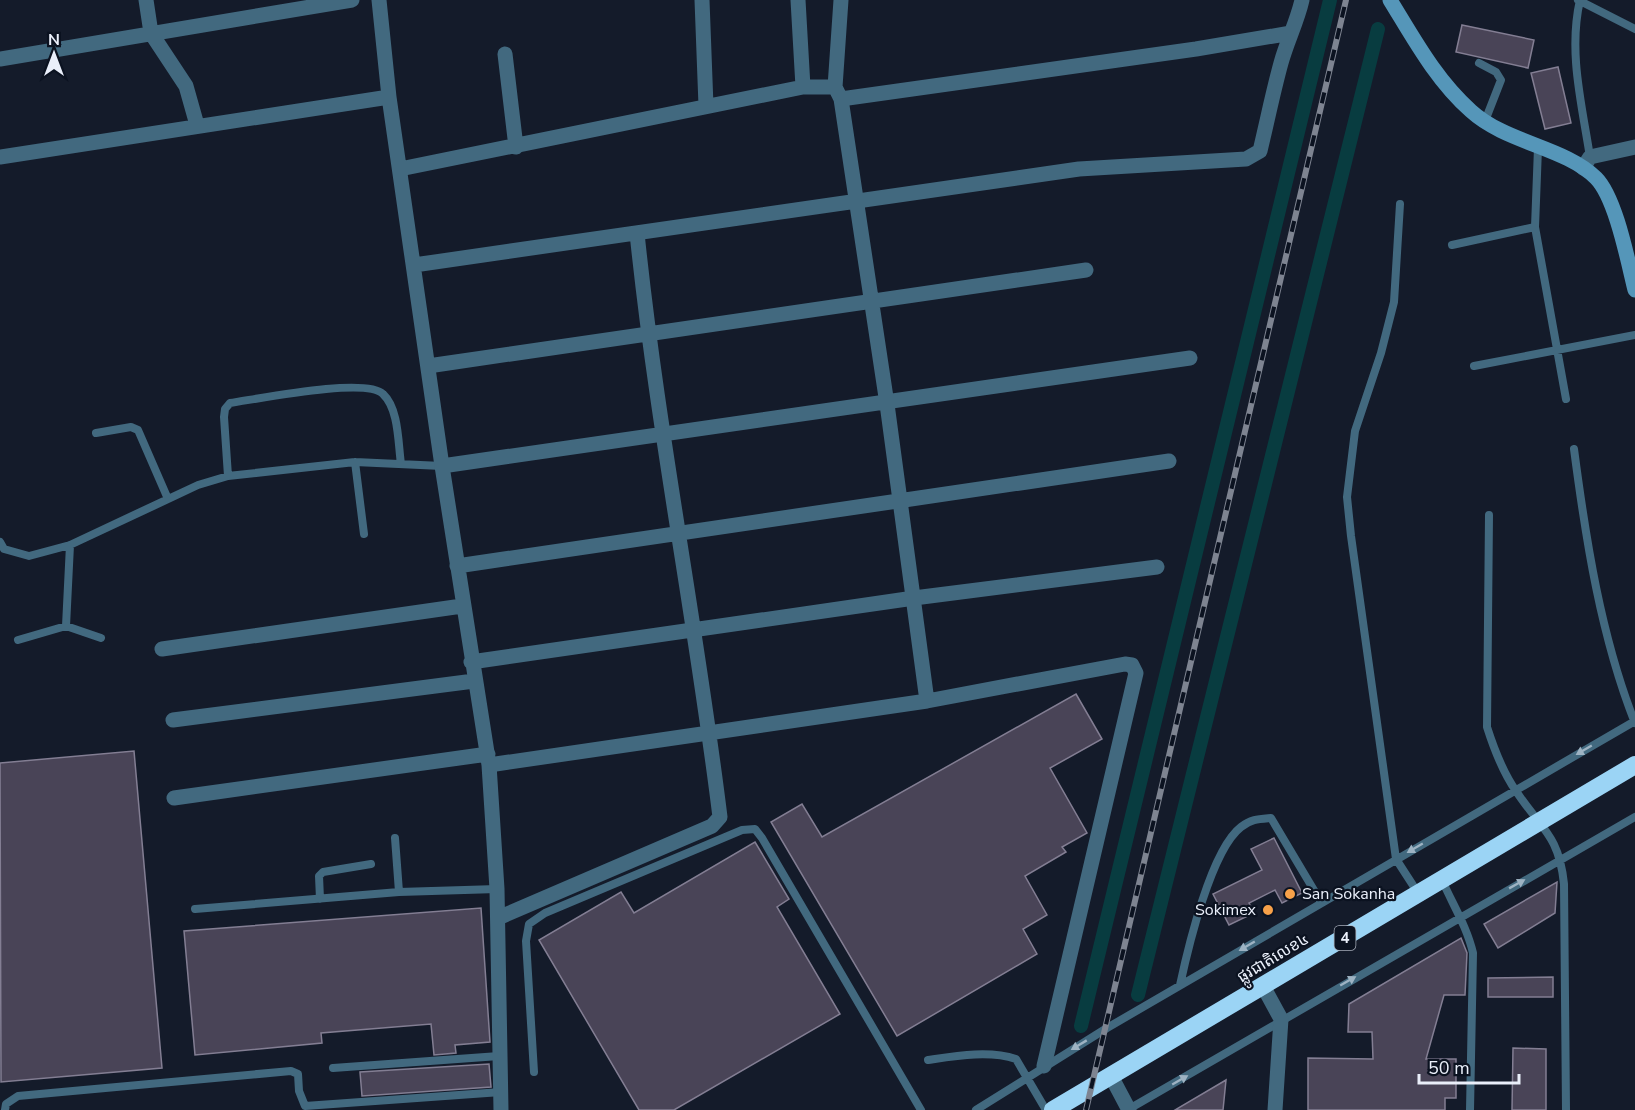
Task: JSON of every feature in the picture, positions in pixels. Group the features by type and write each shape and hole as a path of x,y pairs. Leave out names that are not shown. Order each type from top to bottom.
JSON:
{"highway":[{"name":"ផ្លូវជាតិលេខ៤","path":"1053,1110 1635,765"}],"street":[{"path":"146,0 151,33 186,86 196,125"},
{"path":"0,59 352,0"},
{"path":"379,0 389,97 462,606 488,760 498,889 501,1110"},
{"path":"702,0 706,106"},
{"path":"798,0 803,87"},
{"path":"841,0 838,93 887,404 927,701"},
{"path":"414,265 1079,169 1246,159 1260,151 1291,33 1297,25 1302,0"},
{"path":"1390,0 1431,65 1458,98 1503,133 1538,148 1587,162 1635,147"},
{"path":"400,169 803,87 838,93 1196,49 1291,33"},
{"path":"505,54 516,147"},
{"path":"0,157 389,97"},
{"path":"1587,162 1605,190 1623,238 1635,290"},
{"path":"498,918 712,826 720,817 694,629 648,333 637,233"},
{"path":"428,366 1086,270"},
{"path":"442,466 887,404 1190,358"},
{"path":"457,566 1169,461"},
{"path":"471,662 914,598 1157,567"},
{"path":"162,650 462,606"},
{"path":"174,798 709,735 927,701 1125,664 1132,665 1136,673 1044,1066"},
{"path":"173,720 474,681"},
{"path":"1263,986 1281,1020 1275,1110"},
{"path":"1112,1076 1129,1110"}],"lane":[{"path":"1587,162 1575,58 1575,28 1579,1 1635,29"},
{"path":"1479,63 1496,72 1501,80 1485,121"},
{"path":"1538,148 1534,227 1560,351 1566,399"},
{"path":"1400,204 1395,302 1355,431 1347,497 1396,859 1419,894"},
{"path":"1452,245 1534,227"},
{"path":"1474,366 1635,336"},
{"path":"228,476 224,417 225,409 230,403 352,386 375,388 385,395 394,413 401,464"},
{"path":"96,433 131,427 138,430 168,499"},
{"path":"976,1110 1044,1066 1180,985 1635,722 1618,674 1593,572 1574,449"},
{"path":"0,542 4,549 29,556 70,544 198,485 228,476 355,462 442,466"},
{"path":"355,462 364,534"},
{"path":"1489,515 1487,727 1497,756 1515,790 1553,838 1561,859 1564,884 1566,1110"},
{"path":"66,626 70,544"},
{"path":"18,640 66,626 101,638"},
{"path":"1129,1110 1458,917 1635,817"},
{"path":"1180,985 1201,901 1229,841 1239,828 1252,819 1271,818 1322,903"},
{"path":"534,1072 526,940 530,924 545,914 742,830 755,829 921,1110"},
{"path":"395,838 399,892"},
{"path":"320,899 319,876 322,872 371,864"},
{"path":"1442,880 1458,917 1467,929 1473,953 1470,1110"},
{"path":"195,909 399,892 498,889"},
{"path":"333,1068 499,1056"},
{"path":"928,1060 1006,1056 1016,1059 1046,1110"},
{"path":"5,1110 6,1104 18,1096 291,1071 298,1074 299,1091 305,1106 501,1092"}],"building":[{"path":"1462,25 1534,40 1528,68 1456,52"},
{"path":"1558,67 1571,123 1545,129 1531,73"},
{"path":"1076,694 1102,739 1050,768 1087,833 1062,847 1066,852 1025,876 1047,915 1023,929 1037,954 897,1036 771,822 802,804 822,837"},
{"path":"134,751 162,1068 1,1082 0,763"},
{"path":"1274,838 1302,893 1282,903 1275,890 1249,903 1254,913 1229,925 1213,894 1262,870 1251,849"},
{"path":"755,842 789,899 777,907 840,1014 674,1110 639,1110 539,940 621,892 634,913"},
{"path":"1557,882 1555,913 1498,948 1484,924"},
{"path":"481,908 490,1042 455,1045 456,1053 434,1055 431,1024 321,1033 322,1043 195,1055 184,931"},
{"path":"1461,938 1467,953 1465,995 1444,995 1426,1059 1456,1059 1456,1098 1445,1098 1445,1110 1308,1110 1308,1058 1373,1059 1372,1032 1348,1032 1349,1004"},
{"path":"1553,977 1553,997 1488,997 1488,978"},
{"path":"1513,1048 1546,1049 1546,1110 1512,1110"},
{"path":"489,1064 491,1087 362,1096 360,1072"},
{"path":"1226,1080 1223,1110 1175,1110"}],"waterway":[{"path":"1081,1026 1330,0"},
{"path":"1138,995 1378,29"}],"railway":[{"path":"1086,1110 1346,0"}],"place":[{"name":"San Sokanha","path":"1290,894"},
{"name":"Sokimex","path":"1268,910"}]}
